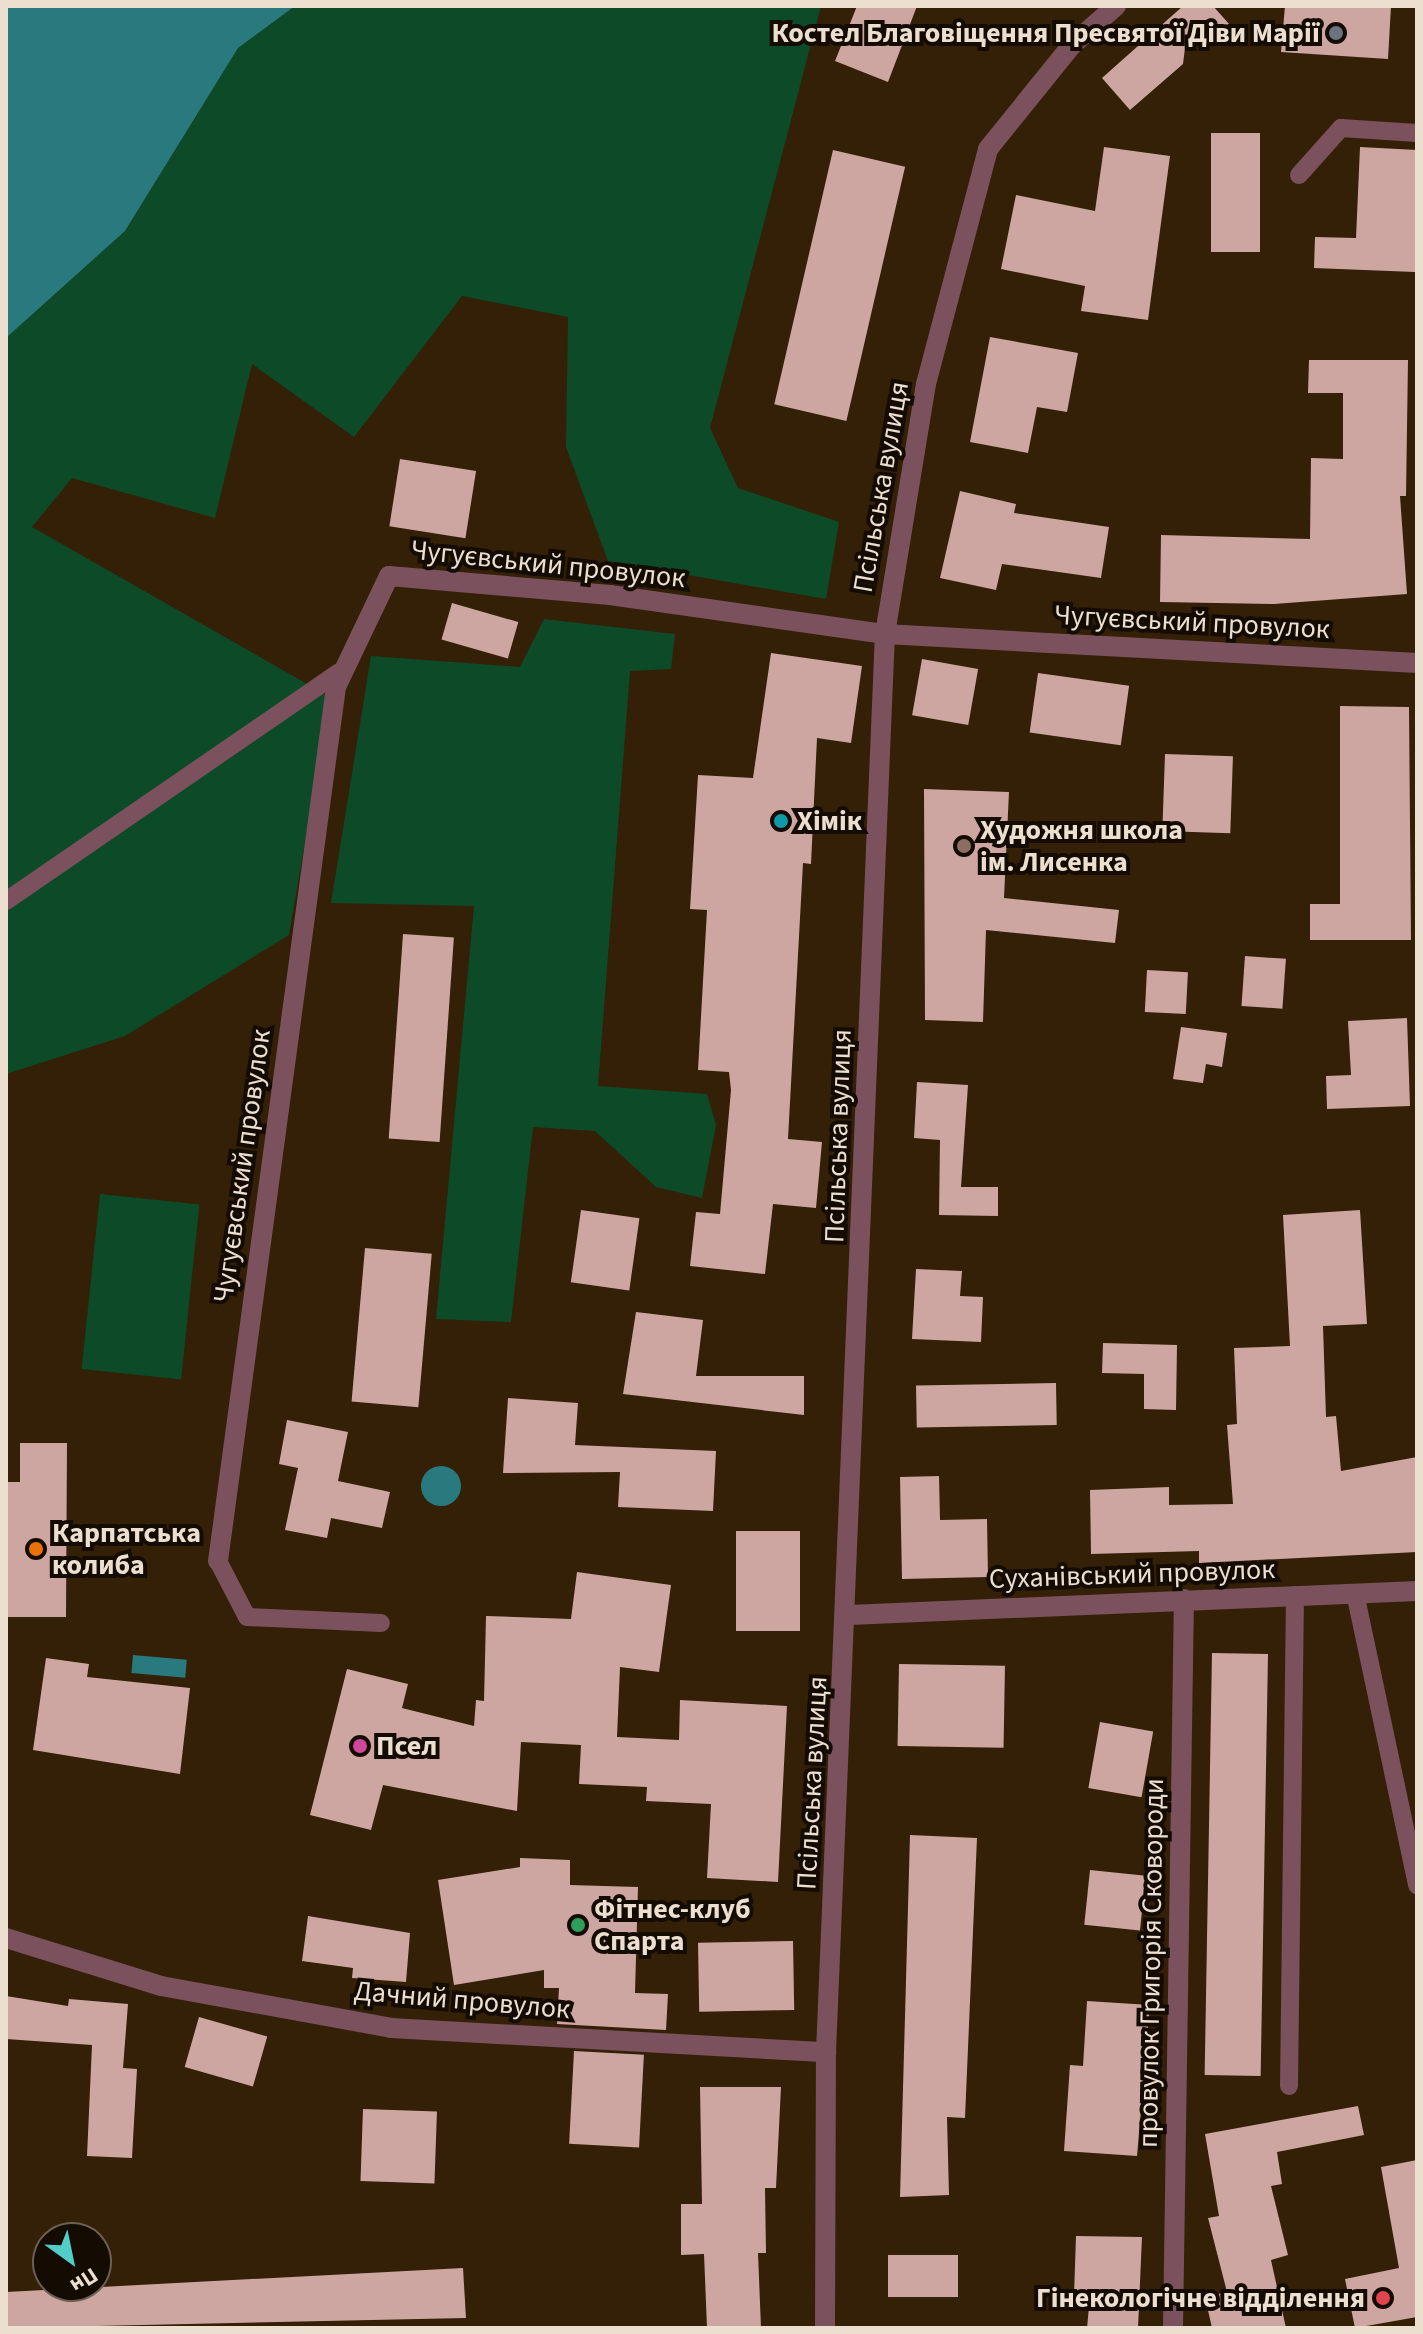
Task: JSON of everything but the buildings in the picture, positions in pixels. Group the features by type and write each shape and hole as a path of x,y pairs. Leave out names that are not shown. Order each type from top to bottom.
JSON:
{"street":[{"name":"Псільська вулиця","path":"825,2328 826,2052 849,1615 885,634 926,384 988,149 1072,45 1116,6"},
{"name":"Чугуєвський провулок","path":"218,1561 339,672 389,576 595,593 885,634 1417,663"},
{"name":"Суханівський провулок","path":"849,1615 1417,1591"},
{"name":"провулок Григорія Сковороди","path":"1173,2328 1184,1599"},
{"name":"Дачний провулок","path":"6,1938 161,1986 391,2028 826,2052"}],"lane":[{"path":"1299,175 1341,128 1417,133"},
{"path":"6,901 339,672"},
{"path":"218,1561 247,1617 381,1623"},
{"path":"1355,1593 1417,1885"},
{"path":"1289,2086 1295,1595"}],"green space":[{"path":"295,6 821,6 710,428 738,488 839,522 826,599 608,561 566,447 568,317 462,296 354,437 252,364 215,518 72,478 32,527 330,697 289,935 125,1036 6,1074 6,338 125,231 238,48"},
{"path":"544,619 675,634 671,669 630,671 598,1086 707,1094 716,1125 702,1198 656,1187 595,1131 533,1127 511,1322 436,1319 474,906 331,903 371,656 520,667"},
{"path":"100,1194 199,1204 181,1379 82,1369"}],"water":[{"path":"6,6 295,6 238,48 125,231 6,338"},
{"path":"441,1466 455,1472 461,1486 455,1500 441,1506 427,1500 421,1486 427,1472"},
{"path":"133,1655 187,1660 185,1678 131,1673"}],"place":[{"name":"Костел Благовіщення Пресвятої Діви Марії","path":"1336,33"},
{"name":"Хімік","path":"781,821"},
{"name":"Художня школа ім. Лисенка","path":"964,846"},
{"name":"Карпатська колиба","path":"36,1549"},
{"name":"Псел","path":"360,1746"},
{"name":"Фітнес-клуб Спарта","path":"578,1925"},
{"name":"Гінекологічне відділення","path":"1383,2298"}]}
